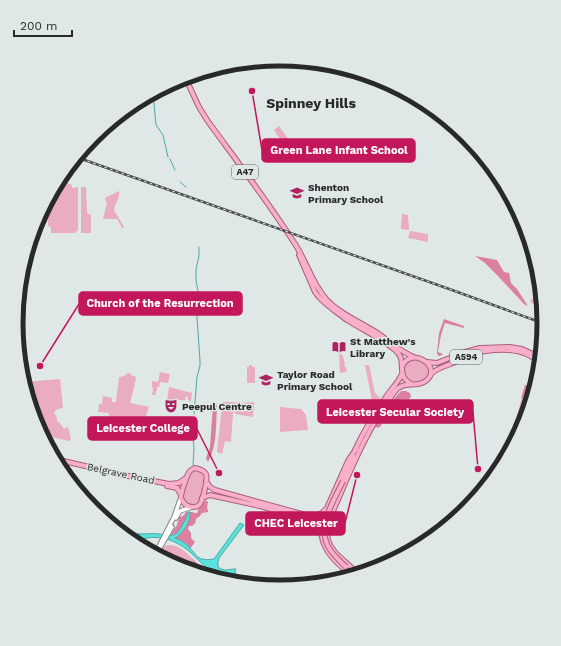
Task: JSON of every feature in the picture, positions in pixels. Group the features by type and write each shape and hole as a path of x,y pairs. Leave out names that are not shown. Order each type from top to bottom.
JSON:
{"main road":[{"name":"A47","path":"188,83 207,120 291,236 318,288 330,302 347,316 378,333 406,354 414,357"},
{"name":"A47","path":"291,236 315,293 347,320 387,343"},
{"path":"314,281 322,283"},
{"name":"A47","path":"316,290 333,309"},
{"name":"A47","path":"361,324 370,330 370,333"},
{"name":"A47","path":"378,333 379,337 399,354 402,367"},
{"name":"A594","path":"427,362 438,363 464,352 480,348 522,348 536,356"},
{"name":"A594","path":"430,375 435,370 442,367 473,355 486,352 504,350 520,352 536,359"},
{"path":"352,571 335,556 326,542 324,533 326,518 368,424 399,380 405,361 414,357 419,358 427,362 430,368 430,375 427,380 421,384 400,386 390,397 371,428 352,466 333,511 333,523 329,528 328,538 330,544 334,551 354,570"},
{"path":"402,374 406,380 412,384"},
{"path":"350,571 341,565 329,553 324,544 316,520 329,506 346,466 356,449"},
{"name":"Belgrave Road","path":"63,461 169,484 179,484 186,478 189,472 195,468 204,471 207,478 206,481"},
{"name":"Belgrave Road","path":"65,464 174,487 181,495 182,501 192,507"},
{"path":"343,481 352,466"},
{"path":"168,532 186,478"},
{"path":"206,481 215,490 313,517 320,514 329,514 332,517"},
{"path":"158,549 179,512 182,509 198,505 202,498 206,481"},
{"path":"202,498 210,495 264,507 308,520 324,530 329,528"}],"shaded area":[{"path":"279,126 291,143 285,146 274,130"},
{"path":"65,182 72,185 72,188 78,187 78,230 75,233 51,233 51,227 48,226 48,214"},
{"path":"81,187 86,187 87,213 91,215 91,233 81,233"},
{"path":"119,191 119,196 114,210 124,227 122,228 117,219 103,219 107,203 105,198"},
{"path":"402,214 408,215 409,230 401,229"},
{"path":"410,231 428,234 428,242 408,238"},
{"path":"475,256 497,260 504,272 509,273 511,283 517,289 528,306 524,304 485,263"},
{"path":"536,295 537,308 536,307 530,301"},
{"path":"444,319 464,326 464,328 445,323 438,352 443,354 439,356 437,352 439,333"},
{"path":"339,354 343,356 344,364 347,370 340,373"},
{"path":"414,359 427,366 428,369 427,376 419,382 409,380 404,371 404,366"},
{"path":"249,365 255,367 255,383 247,383 247,367 249,367"},
{"path":"365,365 369,365 375,393 381,399 374,411"},
{"path":"160,372 170,374 168,383 160,382 159,387 157,387 157,391 155,391 155,395 152,395 152,381 158,382"},
{"path":"129,373 132,376 135,376 136,379 130,403 149,407 146,416 145,432 135,431 134,438 116,434 115,428 108,427 109,413 98,412 99,404 102,404 103,396 112,398 112,402 116,402 119,377"},
{"path":"60,379 63,408 54,412 57,421 64,429 68,427 71,439 69,441 50,437 37,406 30,381"},
{"path":"525,385 530,386 518,422 514,430 512,429 515,426"},
{"path":"525,385 530,386 526,399 521,398"},
{"path":"169,387 192,393 191,401 188,400 188,397 186,396 185,400 167,400"},
{"path":"401,391 410,393 411,397 409,399 402,399 384,419 381,426 378,428 376,427 374,425"},
{"path":"214,402 217,406 216,435 213,450 208,462 206,458 210,447"},
{"path":"223,402 235,402 235,407 236,402 254,403 253,417 235,414 235,412 233,413 231,442 225,441 222,454 217,452 221,404"},
{"path":"280,407 301,409 306,415 308,430 280,432"},
{"path":"193,469 201,469 207,478 200,504 189,506 181,496 187,475"},
{"path":"206,500 208,502 208,512 202,513 196,519 195,524 189,526 188,529 191,533 191,538 195,542 190,549 187,544 175,538 181,534 186,527 190,512 197,513 199,508"},
{"path":"186,512 188,512 182,527 177,533 171,536 177,525 179,517 183,516"},
{"path":"167,545 173,545 185,551 202,568 167,554 160,550"},
{"path":"193,559 201,568 195,566"}],"water":[{"path":"188,512 190,512 190,516 183,530 175,538 186,544 200,558 208,560 214,559 240,523 244,525 219,558 218,562 218,567 220,569 236,569 235,573 242,577 230,576 213,571 184,547 170,540 163,538 141,539 135,536 139,533 176,534 187,517"}],"waterway":[{"path":"154,99 156,125 163,135 168,157"},
{"path":"170,159 175,170"},
{"path":"180,182 186,187"},
{"path":"194,414 197,377 200,366 197,317 198,291 196,280 199,247"},
{"path":"193,436 193,465"}],"railway":[{"path":"82,159 538,321"}],"place":[{"name":"Green Lane Infant School","path":"252,91"},
{"name":"Shenton Primary School","path":"297,193"},
{"name":"St Matthew's Library","path":"339,347"},
{"name":"Church of the Resurrection","path":"40,366"},
{"name":"Taylor Road Primary School","path":"266,380"},
{"name":"Peepul Centre","path":"171,406"},
{"name":"Leicester Secular Society","path":"478,469"},
{"name":"Leicester College","path":"219,473"},
{"name":"CHEC Leicester","path":"357,475"}],"district":[{"name":"Spinney Hills","path":"311,103"}]}
